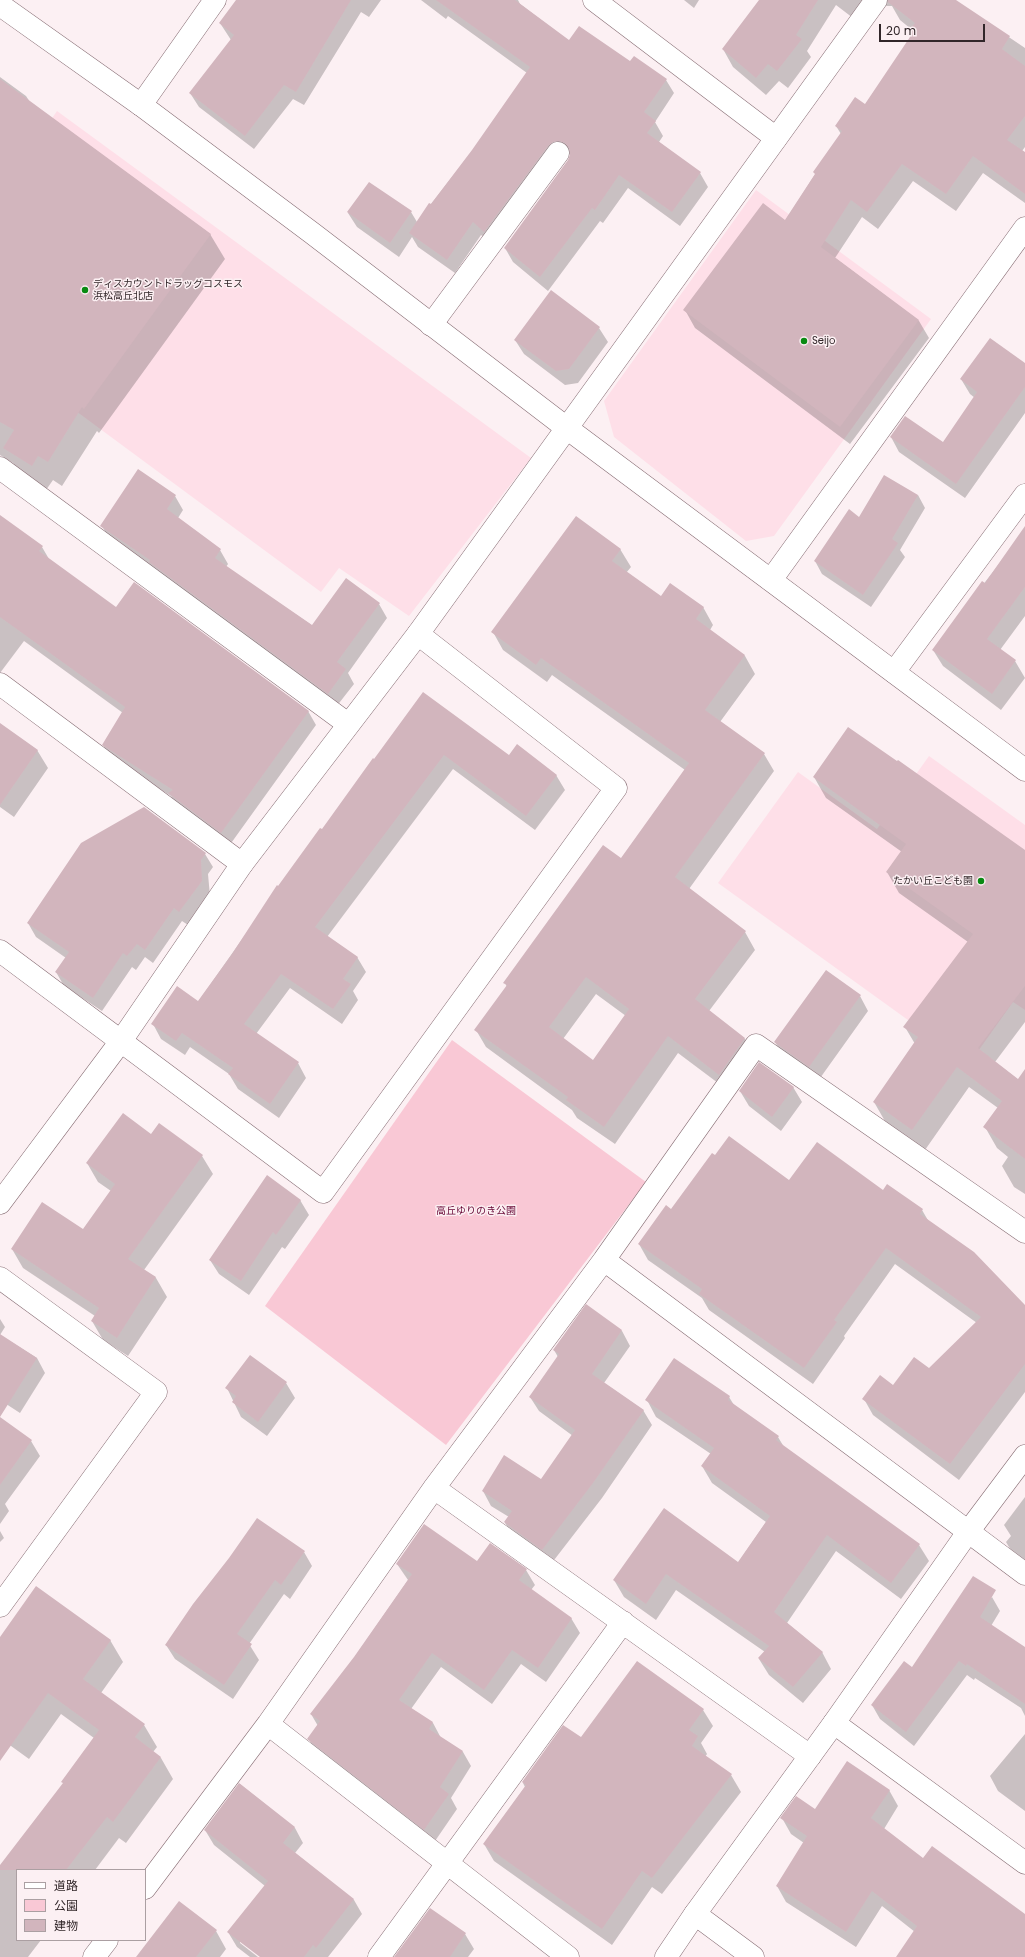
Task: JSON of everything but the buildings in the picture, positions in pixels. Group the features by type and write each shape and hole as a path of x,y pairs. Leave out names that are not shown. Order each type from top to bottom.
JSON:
{"street":[{"path":"141,106 215,0"},
{"path":"594,0 776,138"},
{"path":"0,1203 121,1041 242,864 418,634 568,429 876,0"},
{"path":"0,5 141,106 568,429 1025,770"},
{"path":"431,325 558,153"},
{"path":"771,580 1025,228"},
{"path":"0,468 348,724"},
{"path":"894,672 1025,495"},
{"path":"0,951 323,1192 616,788 418,634"},
{"path":"0,684 242,864"},
{"path":"146,1887 268,1724 434,1488 604,1260 756,1045 1025,1232"},
{"path":"604,1260 1025,1574"},
{"path":"0,1278 156,1392 0,1606"},
{"path":"666,1957 695,1914 834,1723 968,1532 1025,1456"},
{"path":"434,1488 810,1756"},
{"path":"379,1957 623,1622"},
{"path":"834,1723 1025,1863"},
{"path":"268,1724 568,1957"},
{"path":"695,1914 753,1957"},
{"path":"94,1957 106,1941"}],"shaded area":[{"path":"57,111 531,458 409,616 339,568 321,592 0,355 0,195"},
{"path":"756,190 931,319 774,536 746,541 614,437 604,401"},
{"path":"929,756 1025,825 1025,1010 1013,1002 969,1064 718,883 798,772 877,829"}],"green space":[{"name":"高丘ゆりのき公園","path":"452,1040 646,1182 446,1445 265,1306"}],"place":[{"name":"ディスカウントドラッグコスモス 浜松高丘北店","path":"85,290"},
{"name":"Seijo","path":"804,341"},
{"name":"たかい丘こども園","path":"981,881"}]}
